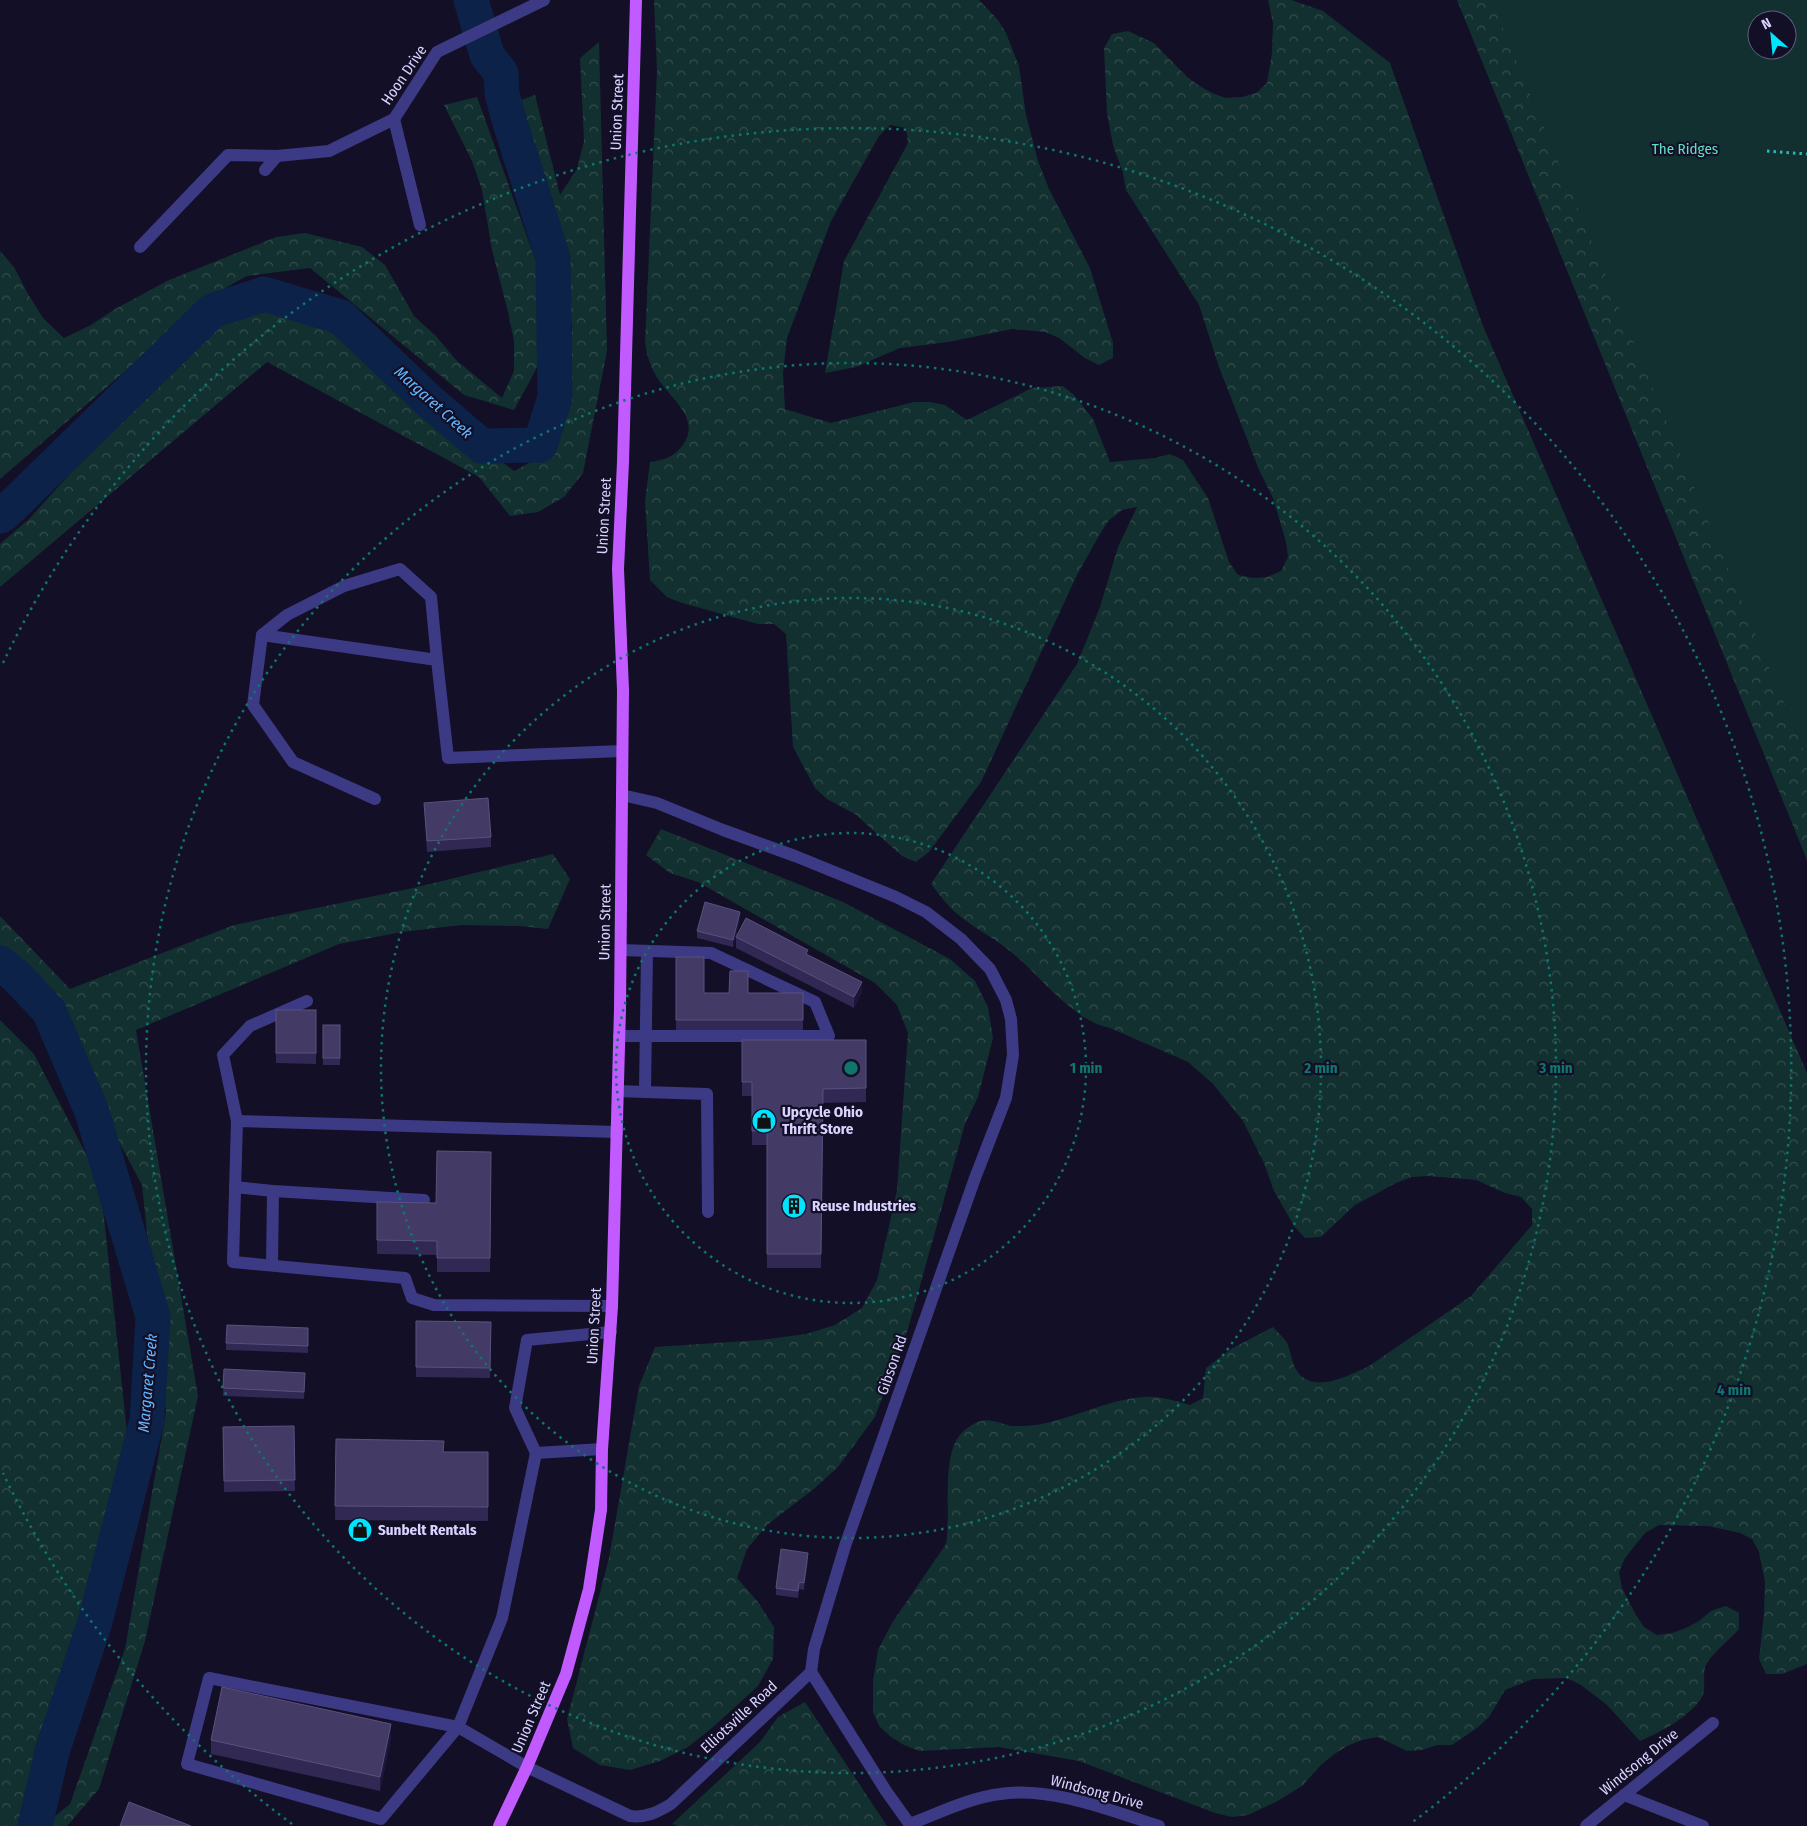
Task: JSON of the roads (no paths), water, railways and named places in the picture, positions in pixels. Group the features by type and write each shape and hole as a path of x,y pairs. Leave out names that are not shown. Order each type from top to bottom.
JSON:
{"main road":[{"name":"Union Street","path":"499,1826 527,1768 566,1674 589,1589 601,1510 602,1449 612,1306 618,1091 623,684 618,569 623,462 636,0"}],"street":[{"name":"Hoon Drive","path":"140,247 228,155 277,156 329,151 394,119 437,52 544,0"},
{"path":"394,119 420,225"},
{"path":"265,170 277,156"},
{"path":"375,799 293,762 252,705 262,635 287,615 344,586 400,569 431,597 436,660 448,758 622,751"},
{"path":"262,635 436,660"},
{"name":"Gibson Rd","path":"622,795 657,802 914,905 946,926 990,970 1002,992 1011,1019 1012,1071 1006,1098 974,1178 835,1577 814,1649 810,1672"},
{"path":"619,1036 829,1036 815,1002 712,954 620,950"},
{"path":"645,1092 647,951"},
{"path":"307,1001 250,1026 223,1055 237,1121 233,1262 405,1278 412,1298 434,1305 612,1306"},
{"path":"618,1091 707,1094 708,1212"},
{"path":"237,1121 617,1132"},
{"path":"235,1187 424,1200"},
{"path":"272,1266 273,1191"},
{"path":"458,1727 209,1678 186,1764 381,1819 458,1727 502,1618 536,1453 515,1408 527,1340 610,1332"},
{"path":"536,1453 602,1449"},
{"path":"810,1672 886,1791 911,1825"},
{"name":"Elliotsville Road","path":"458,1727 527,1768 630,1816 640,1817 649,1815 671,1804 810,1672"},
{"name":"Windsong Drive","path":"1586,1826 1713,1722"},
{"name":"Windsong Drive","path":"911,1825 958,1805 1000,1794 1035,1792 1086,1804 1159,1826"},
{"path":"1624,1795 1703,1826"}],"waterway":[{"name":"Margaret Creek","path":"0,516 212,311 264,294 341,317 428,400 482,446 540,445 555,397 553,258 510,123 502,94 501,73 487,55 471,0"},
{"name":"Margaret Creek","path":"0,963 16,976 49,1011 92,1112 153,1317 147,1420 95,1622 52,1752 35,1826"}],"place":[{"name":"Upcycle Ohio Thrift Store","path":"764,1121"},
{"name":"Reuse Industries","path":"794,1206"},
{"name":"Sunbelt Rentals","path":"360,1530"}],"park label":[{"name":"The Ridges","path":"1685,149"}]}
